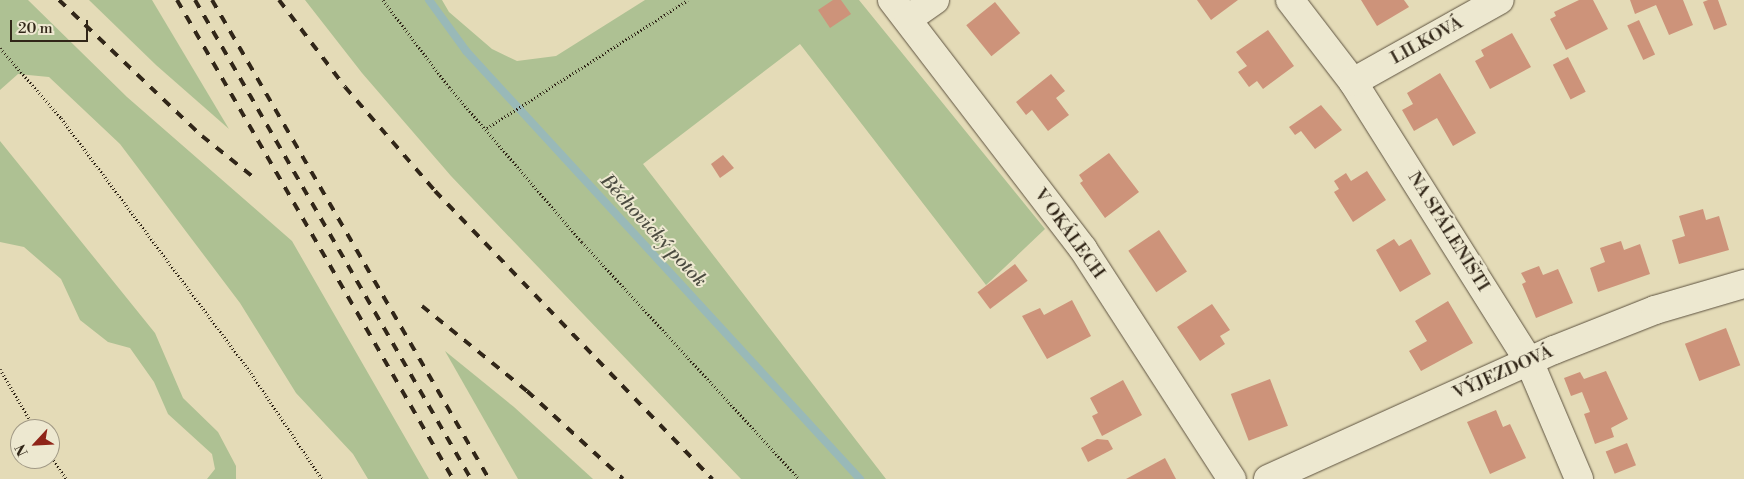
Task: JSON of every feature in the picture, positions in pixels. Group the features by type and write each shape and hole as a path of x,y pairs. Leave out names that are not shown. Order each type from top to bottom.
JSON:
{"street":[{"path":"900,10 935,0"},
{"name":"NA SPÁLENIŠTI","path":"1290,0 1353,82 1529,361 1579,479"},
{"name":"LILKOVÁ","path":"1353,82 1500,0"},
{"name":"V OKÁLECH","path":"900,10 1083,249 1232,479"},
{"name":"VÝJEZDOVÁ","path":"1268,479 1529,361 1655,310 1744,284"}],"path":[{"path":"383,0 449,87 582,242 799,479"},
{"path":"486,128 688,0"},
{"path":"0,48 73,134 251,373 322,479"},
{"path":"0,369 30,419"}],"green space":[{"path":"0,0 28,0 127,97 292,241 429,479 368,479 353,454 296,393 240,303 120,144 49,77 18,74 0,90"},
{"path":"89,0 152,0 229,129 156,65"},
{"path":"305,0 442,0 449,12 492,49 517,61 556,56 645,0 859,0 1045,229 986,285 800,44 643,164 886,479 741,479 451,176 362,73"},
{"path":"0,141 155,333 183,398 218,432 236,466 236,479 207,479 215,469 212,454 168,414 154,382 130,348 108,342 80,320 61,279 24,247 0,242"},
{"path":"445,351 514,407 593,479 518,479"}],"building":[{"path":"833,0 841,0 851,14 830,28 818,10"},
{"path":"1197,0 1238,0 1211,20"},
{"path":"1361,0 1404,0 1409,7 1377,26"},
{"path":"1579,0 1593,0 1608,29 1566,50 1550,19 1556,16 1554,12"},
{"path":"1630,0 1683,0 1693,25 1669,35 1656,5 1635,14"},
{"path":"1718,0 1727,25 1714,30 1703,2"},
{"path":"995,2 1020,33 991,56 966,25"},
{"path":"1639,20 1655,54 1643,60 1627,25"},
{"path":"1268,30 1294,66 1263,89 1257,81 1249,87 1238,72 1247,66 1236,52"},
{"path":"1512,33 1531,67 1490,89 1475,61 1484,56 1481,50"},
{"path":"1568,57 1586,92 1571,99 1553,65"},
{"path":"1440,73 1476,133 1453,146 1437,118 1414,131 1402,110 1413,104 1407,93"},
{"path":"1051,74 1065,91 1056,98 1069,115 1048,131 1032,110 1026,115 1016,102"},
{"path":"1321,105 1342,130 1315,149 1301,131 1295,135 1289,127"},
{"path":"1109,153 1139,192 1105,218 1080,183 1083,181 1079,175"},
{"path":"723,155 734,168 720,178 711,164"},
{"path":"1367,171 1386,200 1353,222 1334,192 1339,189 1334,181 1346,173 1351,181"},
{"path":"1703,209 1706,220 1719,216 1729,250 1679,264 1672,240 1685,236 1679,216"},
{"path":"1159,230 1187,271 1156,292 1128,251"},
{"path":"1394,239 1399,246 1411,239 1431,274 1400,292 1376,250"},
{"path":"1621,241 1624,250 1640,244 1650,274 1598,292 1590,268 1605,262 1600,248"},
{"path":"1015,264 1028,281 990,309 977,292"},
{"path":"1539,266 1543,275 1558,269 1573,303 1536,318 1522,284 1526,282 1521,273"},
{"path":"1072,300 1091,336 1047,359 1022,316 1040,308 1044,315"},
{"path":"1448,301 1473,343 1421,371 1409,351 1427,341 1415,321"},
{"path":"1212,304 1230,330 1220,336 1225,344 1200,361 1177,327"},
{"path":"1726,328 1740,365 1699,381 1685,344"},
{"path":"1606,371 1628,419 1611,428 1614,437 1595,444 1584,414 1590,412 1582,392 1571,396 1564,378 1580,372 1584,379"},
{"path":"1270,379 1288,426 1249,441 1231,394"},
{"path":"1123,380 1142,415 1102,436 1092,416 1098,413 1090,398"},
{"path":"1496,410 1503,427 1510,424 1526,458 1490,474 1467,422"},
{"path":"1097,439 1108,440 1113,449 1088,462 1081,448"},
{"path":"1627,443 1636,465 1615,474 1606,452"},
{"path":"1165,458 1176,479 1126,479"}],"waterway":[{"name":"Běchovický potok","path":"429,0 466,51 860,479"}],"railway":[{"path":"59,0 202,136 257,180"},
{"path":"177,0 453,479"},
{"path":"195,0 471,479"},
{"path":"212,0 489,479"},
{"path":"279,0 345,87 435,191 712,479"},
{"path":"422,306 527,391 623,479"}]}
